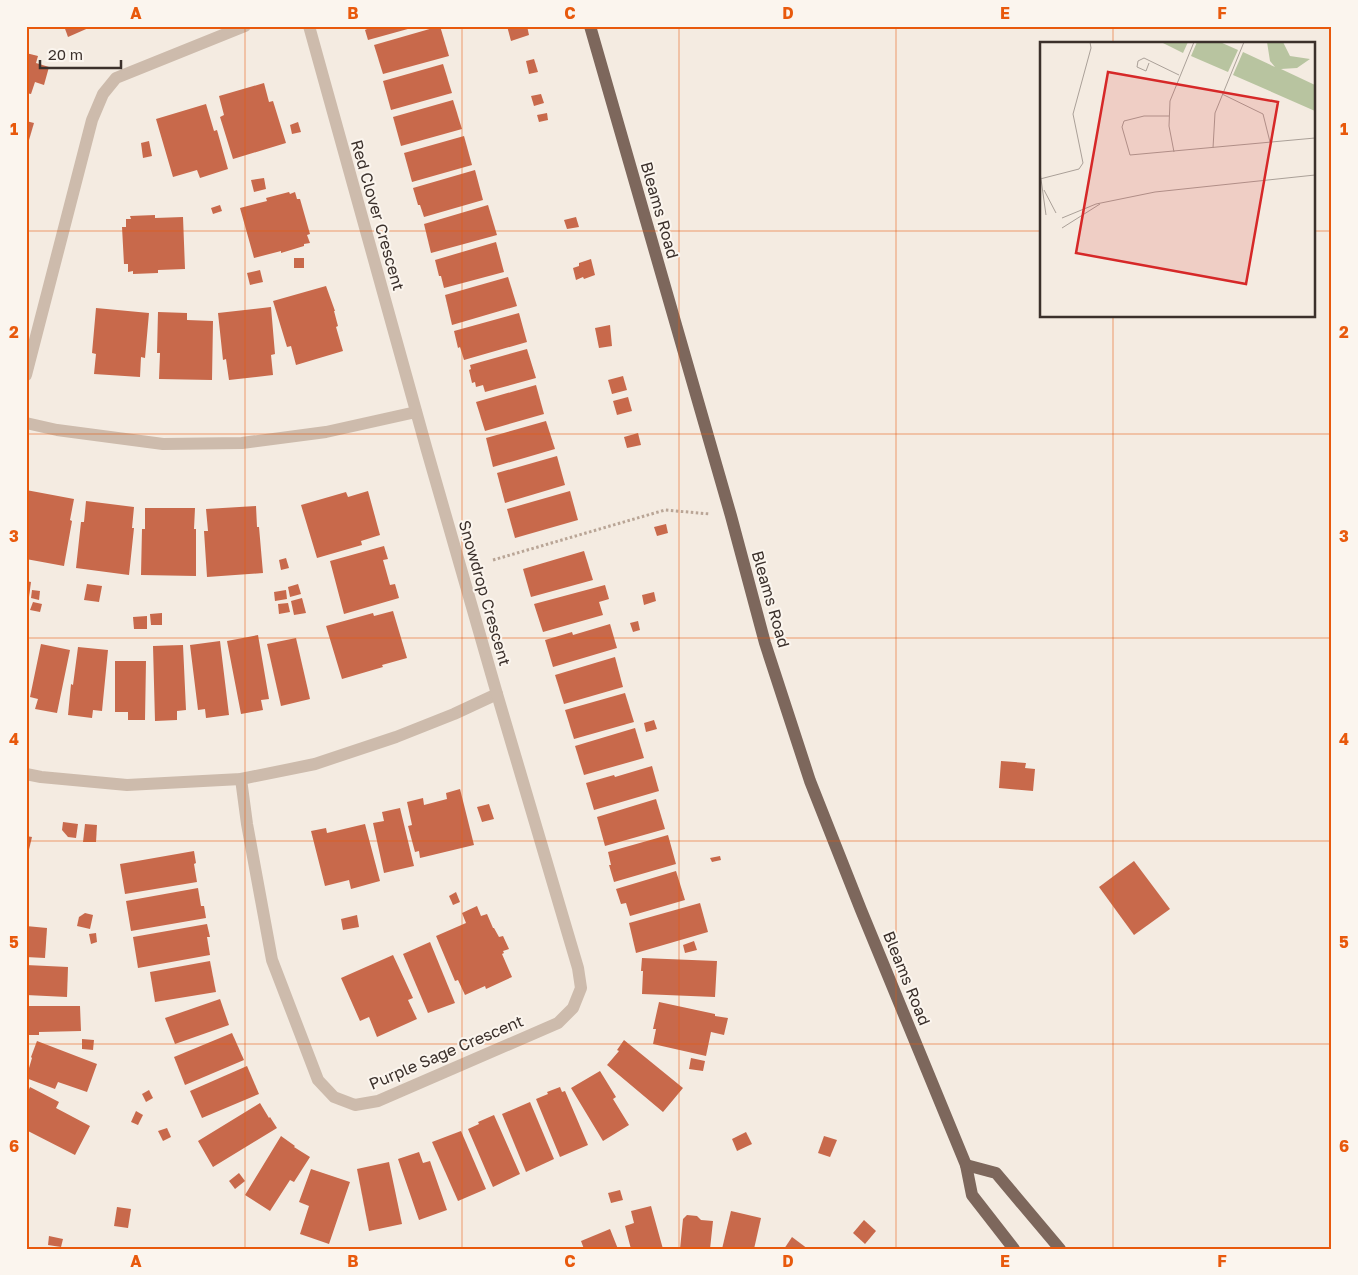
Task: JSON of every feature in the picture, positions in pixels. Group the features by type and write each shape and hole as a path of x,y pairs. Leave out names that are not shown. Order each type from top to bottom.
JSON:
{"main road":[{"name":"Bleams Road","path":"590,26 731,516 765,643 810,781 966,1165 972,1195 1014,1249"},
{"path":"966,1165 996,1173 1060,1249"}],"street":[{"path":"26,375 92,120 103,94 116,78 245,26"},
{"name":"Red Clover Crescent","path":"309,26 416,412"},
{"path":"26,423 57,430 163,444 242,443 326,432 416,412"},
{"name":"Snowdrop Crescent","path":"416,412 497,694"},
{"path":"26,774 127,785 241,779 315,764 387,740 454,714 497,694"},
{"name":"Purple Sage Crescent","path":"241,779 272,960 318,1080 334,1097 354,1104 378,1101 558,1023 574,1008 581,988 578,968 497,694"}],"path":[{"path":"493,560 665,510 731,516"}],"building":[{"path":"64,26 93,26 68,37"},
{"path":"366,26 415,27 368,40 365,30 367,29"},
{"path":"440,26 449,56 383,74 374,45"},
{"path":"507,26 527,26 529,35 511,41"},
{"path":"26,53 38,56 36,63 49,67 44,85 35,82 31,94 26,93"},
{"path":"534,59 538,72 529,74 526,61"},
{"path":"443,64 452,93 391,110 383,81"},
{"path":"264,83 269,102 273,101 286,143 233,159 220,117 224,115 219,96"},
{"path":"541,94 544,103 534,106 531,96"},
{"path":"453,100 462,129 401,146 393,117"},
{"path":"206,104 214,131 217,130 228,169 200,178 197,170 173,177 156,119"},
{"path":"547,113 548,120 539,122 537,115"},
{"path":"26,121 34,123 29,140 26,139"},
{"path":"298,122 301,132 292,134 290,125"},
{"path":"464,136 472,165 412,182 404,153"},
{"path":"149,141 152,156 143,158 141,143"},
{"path":"475,170 483,200 424,217 413,188"},
{"path":"264,178 266,189 254,192 251,180"},
{"path":"289,192 290,194 295,192 297,199 300,199 310,234 307,235 310,243 281,253 281,251 254,258 240,208 267,201 266,198"},
{"path":"220,205 222,211 213,214 211,208"},
{"path":"488,205 497,235 431,253 424,224"},
{"path":"155,215 155,218 183,217 185,269 158,270 158,273 133,274 133,271 128,272 128,264 124,264 122,227 126,227 126,219 131,219 130,216"},
{"path":"576,217 579,227 567,229 564,220"},
{"path":"496,242 504,272 444,288 435,260"},
{"path":"294,258 304,258 304,268 294,268"},
{"path":"591,259 595,275 576,280 573,268 579,266 579,263"},
{"path":"260,270 263,282 250,285 247,273"},
{"path":"508,277 517,306 452,325 445,295"},
{"path":"326,286 335,311 338,326 336,327 343,351 296,365 291,346 287,347 273,301"},
{"path":"271,307 275,354 271,355 273,375 229,380 226,359 223,360 218,313"},
{"path":"96,308 149,313 145,358 141,357 140,377 94,374 96,354 92,353"},
{"path":"158,312 187,313 187,320 213,321 212,380 159,379 160,353 157,353"},
{"path":"519,313 527,342 464,360 460,347 458,348 454,331"},
{"path":"610,325 612,346 599,348 595,328"},
{"path":"527,349 536,378 485,392 483,385 476,387 475,382 472,383 469,370 471,369 470,365"},
{"path":"623,376 627,390 612,394 608,380"},
{"path":"536,385 544,414 485,431 476,402"},
{"path":"628,397 632,411 617,415 613,401"},
{"path":"546,421 555,449 493,467 486,438"},
{"path":"638,433 641,445 627,448 624,437"},
{"path":"557,456 565,485 505,503 497,473"},
{"path":"26,490 74,499 64,566 26,559"},
{"path":"368,491 380,535 361,541 362,545 317,558 301,505 346,492 348,497"},
{"path":"570,491 578,520 515,538 507,509"},
{"path":"86,501 134,507 132,528 134,528 129,575 76,568 81,522 84,522"},
{"path":"256,506 263,573 207,577 204,531 208,531 206,509"},
{"path":"145,508 195,508 196,576 141,575 142,529 145,529"},
{"path":"666,524 668,533 657,536 654,527"},
{"path":"384,546 388,559 383,560 390,585 395,584 399,598 344,614 330,561"},
{"path":"584,551 593,580 531,597 523,569"},
{"path":"286,558 289,568 281,570 279,560"},
{"path":"26,581 31,582 29,597 26,597"},
{"path":"87,584 102,586 99,602 84,600"},
{"path":"298,584 301,594 290,597 288,587"},
{"path":"605,585 609,599 599,602 603,615 543,632 534,604"},
{"path":"32,590 40,591 39,600 31,598"},
{"path":"286,590 287,599 275,601 274,592"},
{"path":"654,592 656,601 644,605 642,595"},
{"path":"302,598 306,613 294,615 291,601"},
{"path":"33,602 42,604 40,612 30,610"},
{"path":"288,603 290,612 279,614 278,604"},
{"path":"393,611 407,658 342,679 326,626 373,613 374,616"},
{"path":"162,613 162,625 151,625 150,614"},
{"path":"147,616 147,629 134,629 133,617"},
{"path":"638,621 640,630 633,632 630,623"},
{"path":"610,624 617,648 553,667 545,640 572,632 573,635"},
{"path":"258,635 269,699 261,700 263,710 241,714 227,641"},
{"path":"296,638 310,699 281,706 267,644"},
{"path":"220,641 229,715 206,718 205,709 198,710 190,645"},
{"path":"41,644 70,650 57,713 35,709 38,699 30,697"},
{"path":"183,645 186,710 177,711 177,720 155,721 153,646"},
{"path":"78,647 108,650 102,711 93,710 92,718 68,715 71,684 73,685"},
{"path":"615,657 623,687 564,704 555,675"},
{"path":"115,661 146,661 145,720 128,720 128,712 115,712"},
{"path":"625,693 634,722 574,739 565,710"},
{"path":"654,720 657,729 646,732 644,723"},
{"path":"635,728 644,758 584,775 575,746"},
{"path":"1001,761 1026,763 1025,768 1035,769 1033,791 999,788"},
{"path":"652,766 659,791 594,810 586,783"},
{"path":"460,789 474,845 420,858 419,851 415,852 408,826 412,825 407,802 423,798 424,805 447,799 446,793"},
{"path":"656,799 665,829 605,846 597,817"},
{"path":"489,804 494,819 482,822 477,807"},
{"path":"400,808 414,866 384,873 373,823 384,821 382,812"},
{"path":"63,822 78,824 76,838 68,837 62,830"},
{"path":"85,824 97,825 96,842 83,842"},
{"path":"365,824 380,881 351,889 349,880 325,886 311,831 326,828 327,833"},
{"path":"668,835 676,864 614,882 609,865 611,865 608,852"},
{"path":"26,836 32,837 27,858 26,858"},
{"path":"194,851 197,882 125,894 120,864"},
{"path":"720,856 721,860 712,862 710,858"},
{"path":"1134,861 1170,909 1134,935 1099,887"},
{"path":"676,871 685,900 630,916 626,903 621,904 616,889"},
{"path":"198,888 201,906 204,906 206,918 131,931 126,901"},
{"path":"456,892 460,902 453,905 449,896"},
{"path":"700,903 708,932 636,953 629,923"},
{"path":"477,906 481,916 487,914 499,937 503,936 509,949 503,951 504,953 502,954 512,977 486,989 485,986 465,995 458,980 455,981 436,936 466,923 462,913"},
{"path":"85,913 93,915 90,929 77,926 79,917"},
{"path":"357,915 359,927 343,930 341,919"},
{"path":"207,924 210,937 207,937 210,955 138,968 133,937"},
{"path":"26,926 47,928 45,958 26,957"},
{"path":"96,933 97,942 91,944 89,934"},
{"path":"694,941 697,950 685,953 683,945"},
{"path":"430,942 455,1003 428,1013 403,954"},
{"path":"393,955 413,998 408,1000 417,1019 377,1037 369,1017 360,1021 341,978"},
{"path":"642,958 717,961 715,997 642,994"},
{"path":"210,961 216,992 155,1002 150,972"},
{"path":"26,965 68,967 67,997 26,995"},
{"path":"220,999 229,1025 175,1044 165,1018"},
{"path":"659,1002 728,1018 724,1035 711,1032 706,1056 653,1044 656,1029 653,1029"},
{"path":"26,1006 80,1006 81,1031 39,1032 39,1035 26,1035"},
{"path":"232,1033 244,1060 185,1085 174,1057"},
{"path":"82,1039 94,1040 93,1050 82,1049"},
{"path":"624,1040 683,1088 663,1112 607,1065 619,1051 617,1050"},
{"path":"37,1041 97,1064 87,1092 58,1082 55,1089 26,1078"},
{"path":"691,1058 705,1061 703,1071 689,1069"},
{"path":"247,1066 259,1094 202,1118 190,1091"},
{"path":"600,1071 616,1097 613,1099 629,1125 603,1141 571,1088"},
{"path":"30,1087 59,1102 56,1108 90,1126 75,1155 26,1130 26,1096"},
{"path":"560,1087 562,1092 565,1091 588,1145 560,1157 536,1099"},
{"path":"149,1090 153,1098 146,1102 142,1094"},
{"path":"530,1102 554,1159 526,1172 502,1114"},
{"path":"260,1103 277,1128 213,1167 198,1141"},
{"path":"136,1111 143,1115 138,1125 131,1122"},
{"path":"494,1115 520,1174 493,1187 468,1129"},
{"path":"167,1128 171,1137 163,1141 158,1131"},
{"path":"461,1131 486,1189 458,1201 432,1142"},
{"path":"746,1132 752,1144 737,1151 732,1139"},
{"path":"281,1136 310,1157 294,1182 290,1180 270,1211 245,1195"},
{"path":"824,1136 837,1140 830,1157 818,1153"},
{"path":"419,1152 423,1163 430,1161 447,1210 419,1220 398,1159"},
{"path":"389,1162 402,1224 369,1231 357,1169"},
{"path":"311,1169 350,1182 329,1244 300,1234 309,1206 299,1202"},
{"path":"239,1173 245,1181 235,1189 229,1181"},
{"path":"620,1190 623,1200 611,1203 608,1193"},
{"path":"651,1206 663,1249 631,1249 625,1226 634,1223 631,1211"},
{"path":"117,1207 131,1209 128,1228 114,1226"},
{"path":"731,1211 761,1218 754,1249 722,1249"},
{"path":"687,1215 697,1216 701,1220 713,1221 710,1249 680,1249 683,1219"},
{"path":"864,1220 876,1231 865,1244 853,1233"},
{"path":"610,1229 618,1249 584,1249 581,1241"},
{"path":"49,1236 63,1239 61,1247 48,1245"},
{"path":"792,1237 808,1249 784,1249"}]}
